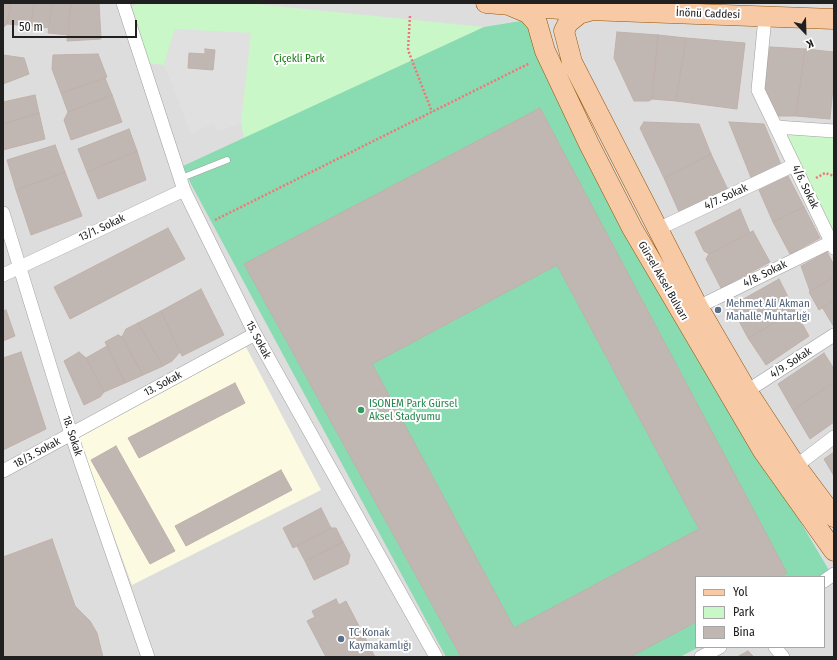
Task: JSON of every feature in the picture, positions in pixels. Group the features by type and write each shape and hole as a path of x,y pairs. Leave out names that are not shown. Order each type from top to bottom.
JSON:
{"main road":[{"name":"İnönü Caddesi","path":"486,3 511,6 551,5 593,10 834,20"},
{"name":"Gürsel Aksel Bulvarı","path":"551,5 564,31 572,62 698,307 747,391 796,466 834,517"},
{"path":"539,28 551,5"},
{"name":"Gürsel Aksel Bulvarı","path":"511,6 528,13 539,28 547,54 589,144 636,235 763,451 834,551"},
{"path":"564,31 568,23 579,14 593,10"}],"street":[{"name":"15. Sokak","path":"123,3 181,184 255,334 436,657"},
{"name":"4/6. Sokak","path":"765,17 758,90 833,245"},
{"path":"776,127 834,131"},
{"name":"4/7. Sokak","path":"658,229 794,165"},
{"name":"13/1. Sokak","path":"20,266 181,184"},
{"name":"18. Sokak","path":"3,213 71,434 148,657"},
{"name":"4/8. Sokak","path":"698,307 833,245"},
{"path":"3,275 20,266"},
{"name":"13. Sokak","path":"71,434 255,334"},
{"name":"4/9. Sokak","path":"747,391 834,335"},
{"name":"18/3. Sokak","path":"3,471 71,434"},
{"path":"796,466 834,437"},
{"path":"825,580 834,574"},
{"path":"701,657 718,648"},
{"path":"776,648 783,657"}],"lane":[{"path":"181,184 226,160"}],"path":[{"path":"410,16 408,50 432,112"},
{"path":"202,227 547,54"},
{"path":"803,184 825,174 834,176"}],"shaded area":[{"path":"3,3 834,3 834,657 3,657"},
{"path":"175,29 251,33 241,123 217,132 214,123 191,134 164,65"},
{"path":"246,347 321,490 132,585 78,438"}],"green space":[{"name":"Çiçekli Park","path":"140,3 246,3 484,27 244,139 241,123 175,29 164,65 149,63 132,6"},
{"path":"533,19 641,252 833,577 695,576 695,648 697,648 680,657 446,657 191,184 183,166 484,27"},
{"path":"776,127 834,131 834,247"}],"building":[{"path":"3,3 11,3 7,24 3,28"},
{"path":"11,3 34,3 31,26 7,24"},
{"path":"34,3 52,3 49,28 31,26"},
{"path":"52,3 71,3 68,35 48,33"},
{"path":"71,3 99,3 101,39 67,41"},
{"path":"617,32 658,35 652,99 649,101 634,101 614,58"},
{"path":"658,35 686,38 676,101 652,99"},
{"path":"686,38 745,43 737,109 676,101"},
{"path":"770,47 805,49 796,116 777,116 764,87"},
{"path":"205,49 215,50 213,70 188,68 189,53 205,54"},
{"path":"805,49 834,52 834,77 830,119 796,116"},
{"path":"98,54 107,77 61,93 52,69 53,55"},
{"path":"3,55 24,58 29,74 3,84"},
{"path":"105,78 112,95 68,112 61,93"},
{"path":"35,95 39,113 3,124 3,102"},
{"path":"112,95 122,122 71,140 64,120 68,112"},
{"name":"ISONEM Park Gürsel Aksel Stadyumu","path":"540,108 787,573 781,576 695,576 695,623 630,657 461,657 244,264","holes":["557,265 699,529 514,628 372,364"]},
{"path":"39,113 45,139 3,150 3,124"},
{"path":"644,122 699,124 711,154 664,178 640,128"},
{"path":"729,122 764,124 782,167 752,180"},
{"path":"129,129 137,151 87,172 78,149"},
{"path":"55,145 65,172 16,190 7,160"},
{"path":"137,151 146,180 98,199 87,172"},
{"path":"711,154 728,190 680,214 664,178"},
{"path":"65,172 82,216 31,235 16,190"},
{"path":"788,176 804,207 773,222 759,190"},
{"path":"804,207 820,238 790,254 773,222"},
{"path":"740,209 750,233 709,254 704,251 695,232"},
{"path":"168,228 185,259 70,319 54,287"},
{"path":"753,231 770,262 721,288 706,259 709,254"},
{"path":"827,252 834,265 834,277 810,291 801,266"},
{"path":"834,277 834,300 819,310 809,292"},
{"path":"779,279 795,311 748,338 731,306"},
{"path":"201,289 224,335 182,356 161,311"},
{"path":"834,300 834,327 822,307"},
{"path":"6,310 15,336 3,341 3,311"},
{"path":"161,311 180,352 172,361 163,366 138,323"},
{"path":"795,311 809,336 766,365 748,338"},
{"path":"138,323 163,366 143,375 122,337 126,329"},
{"path":"118,335 122,337 143,375 125,383 105,342"},
{"path":"107,346 125,383 104,392 86,358"},
{"path":"21,352 46,429 3,450 3,358"},
{"path":"79,352 86,358 104,392 100,397 84,405 64,361"},
{"path":"824,353 834,369 834,382 793,410 778,384"},
{"path":"834,382 834,422 810,439 793,410"},
{"path":"235,383 245,403 139,458 128,438"},
{"path":"116,446 175,551 150,564 91,460"},
{"path":"834,452 834,476 824,459"},
{"path":"281,470 292,490 186,546 175,526"},
{"path":"321,508 331,528 293,548 283,528"},
{"path":"331,528 336,528 343,542 305,561 297,546"},
{"path":"52,539 75,606 90,621 97,633 103,657 3,657 3,557"},
{"path":"343,542 350,555 348,564 314,580 305,561"},
{"name":"TC Konak Kaymakamlığı","path":"336,599 339,605 346,601 375,657 326,657 307,621 315,617 312,611"},
{"path":"748,651 754,657 737,657"}],"place":[{"name":"Mehmet Ali Akman Mahalle Muhtarlığı","path":"718,310"},
{"name":"ISONEM Park Gürsel Aksel Stadyumu","path":"361,410"},
{"name":"TC Konak Kaymakamlığı","path":"341,639"}]}
